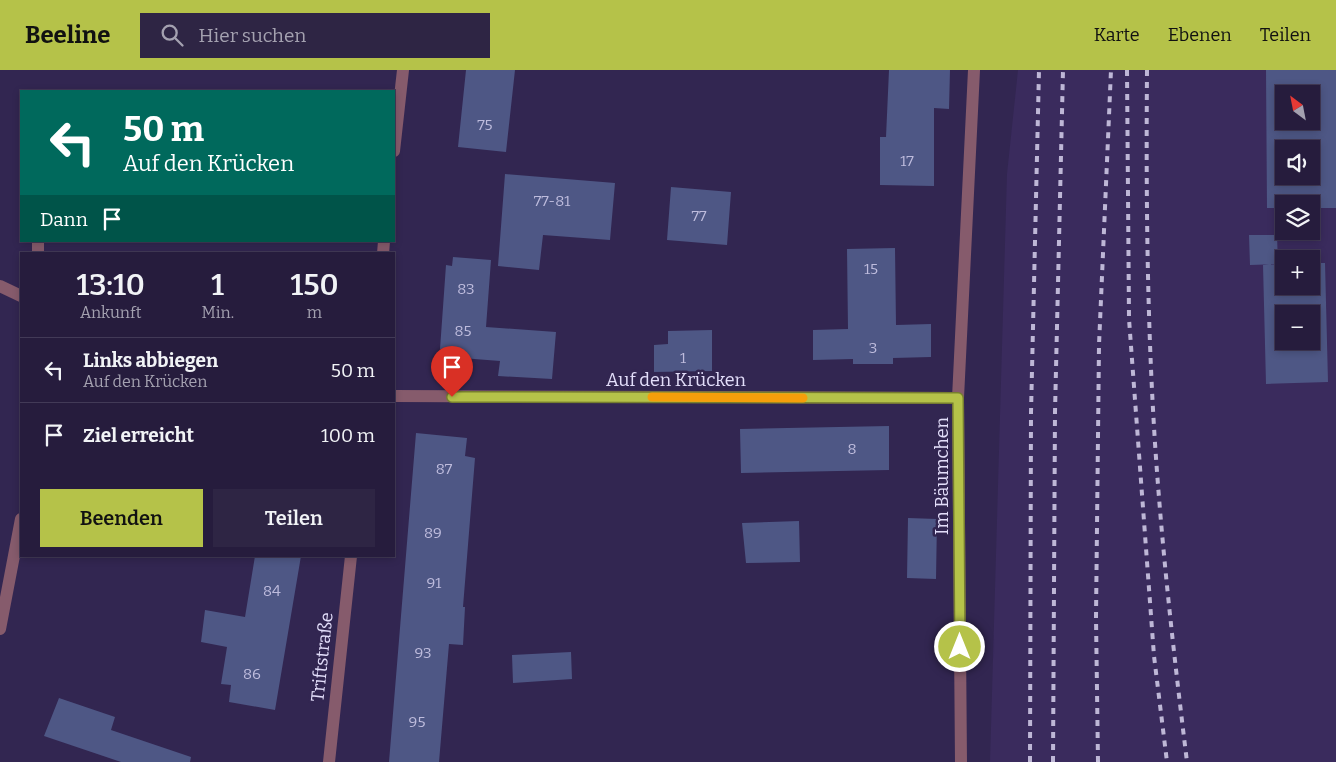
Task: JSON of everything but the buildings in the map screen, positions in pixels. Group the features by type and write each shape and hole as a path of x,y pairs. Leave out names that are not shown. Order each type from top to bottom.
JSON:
{"street":[{"path":"395,142 403,70"},
{"name":"Im Bäumchen","path":"961,762 958,398 974,70"},
{"path":"0,286 20,296"},
{"name":"Auf den Krücken","path":"395,396 958,398"},
{"path":"0,629 20,524"},
{"name":"Triftstraße","path":"329,762 351,557"}],"shaded area":[{"path":"1018,70 1336,70 1336,762 990,762 1007,174"}],"railway":[{"path":"1030,762 1031,413 1039,70"},
{"path":"1053,762 1055,412 1063,70"},
{"path":"1098,762 1096,618 1099,345 1111,70"},
{"path":"1127,70 1129,319 1154,656 1167,762"},
{"path":"1147,70 1150,350 1155,443 1169,603 1187,762"}],"slow traffic":[{"path":"652,397 803,398"}],"route":[{"path":"452,397 958,398 960,647"}]}
